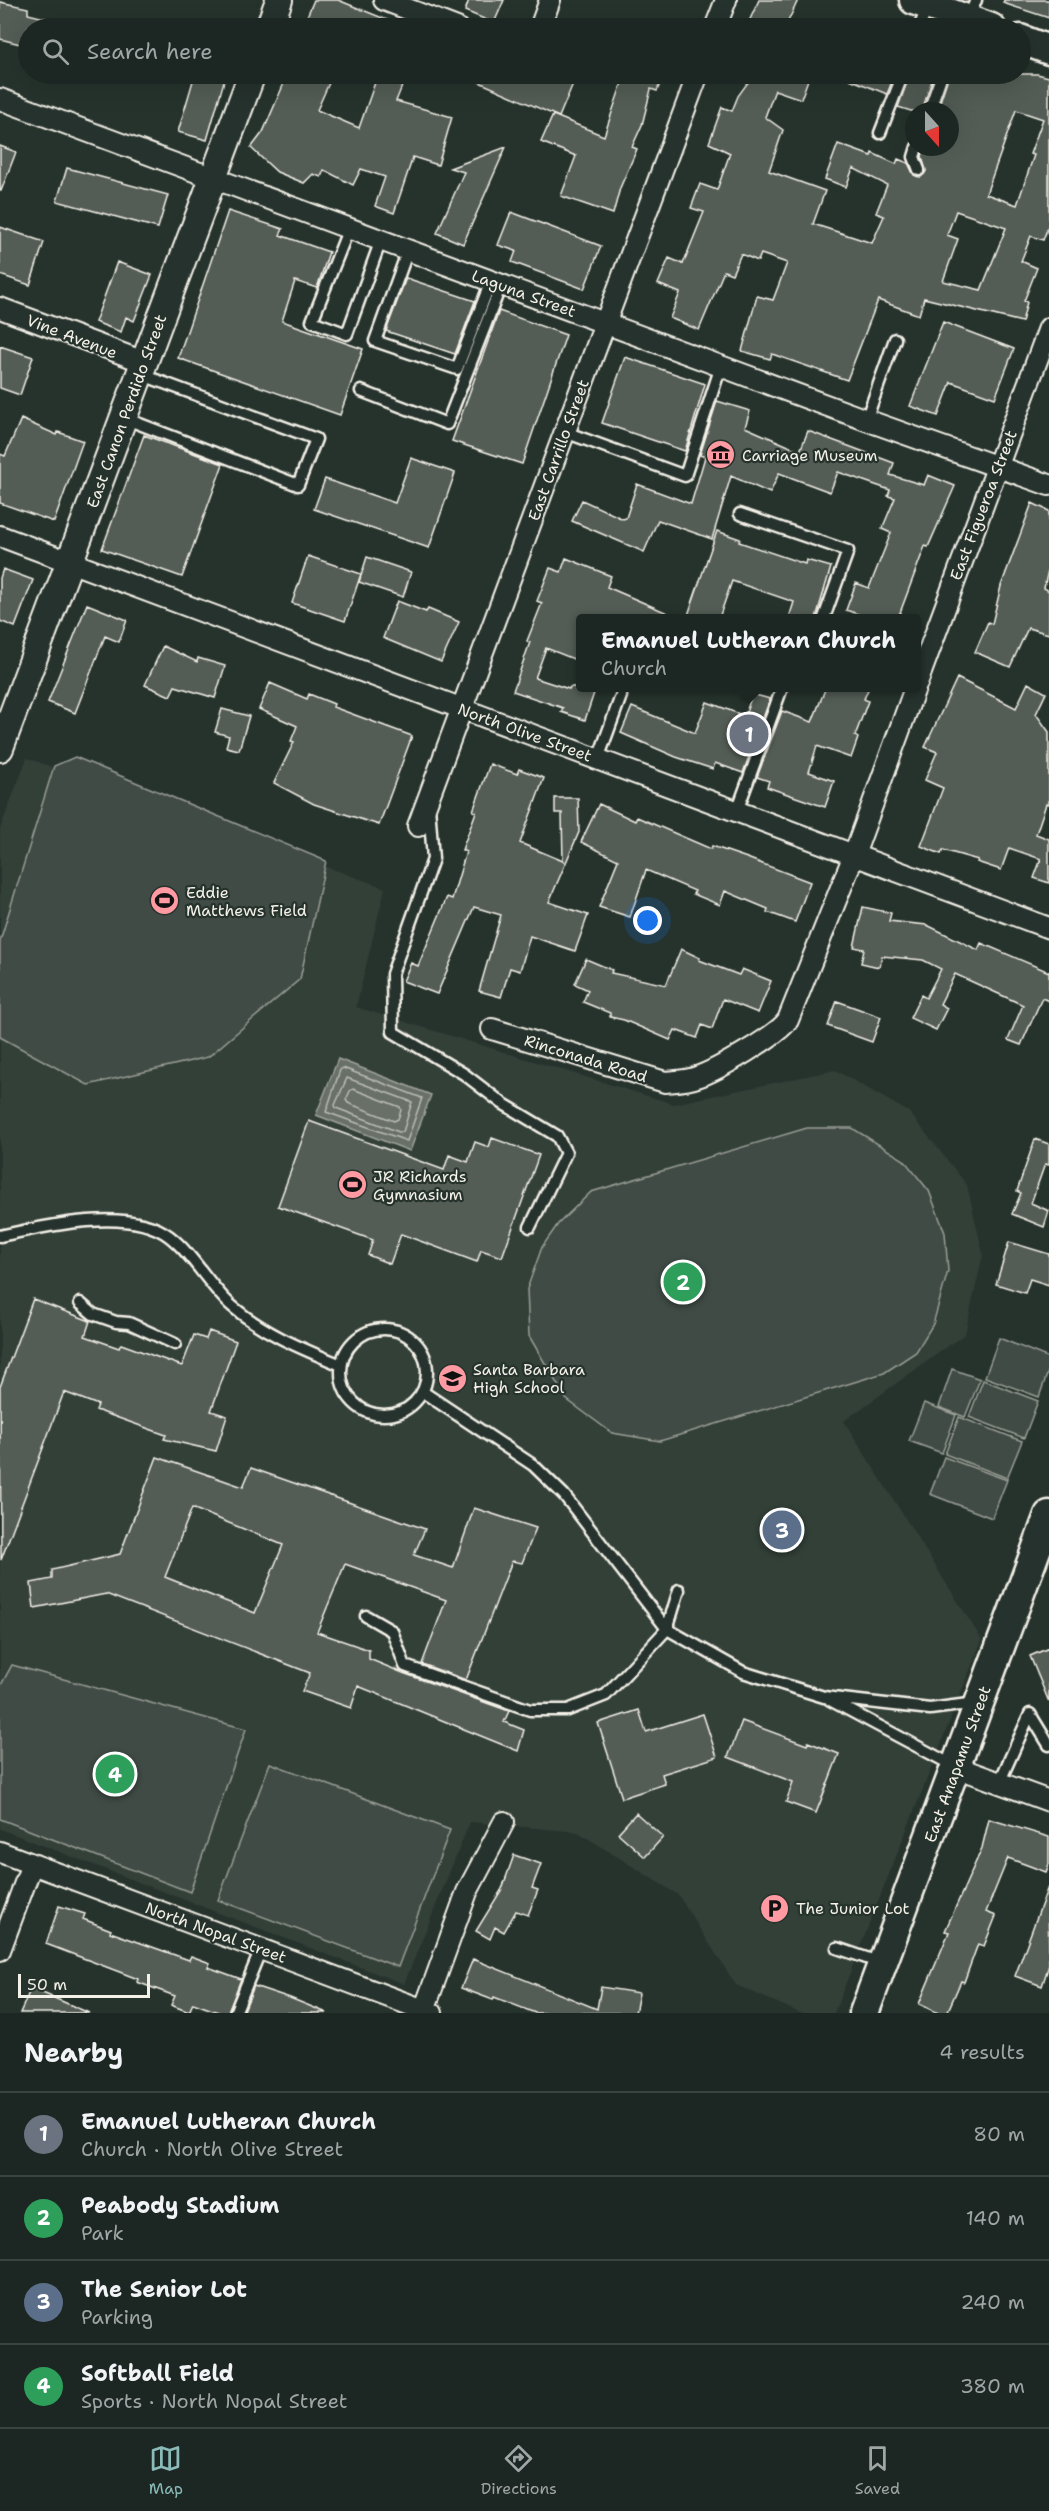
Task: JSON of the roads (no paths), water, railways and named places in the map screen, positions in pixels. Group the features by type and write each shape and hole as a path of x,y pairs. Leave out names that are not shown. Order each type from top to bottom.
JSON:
{"main road":[{"path":"921,11 965,18"},
{"path":"1031,43 1049,50"},
{"name":"East Anapamu Street","path":"864,2013 1049,1515"}],"street":[{"path":"273,18 279,0"},
{"path":"384,0 431,18"},
{"path":"544,18 550,0"},
{"path":"719,18 726,0"},
{"name":"East Canon Perdido Street","path":"0,748 248,84"},
{"name":"East Carrillo Street","path":"418,826 694,84"},
{"name":"Laguna Street","path":"0,99 866,420 1049,485"},
{"name":"Vine Avenue","path":"0,308 142,368"},
{"name":"East Figueroa Street","path":"921,671 1049,328"},
{"name":"North Olive Street","path":"0,536 1049,928"},
{"path":"854,855 913,692"},
{"name":"Rinconada Road","path":"492,1029 665,1082 685,1081 701,1076 777,1032 788,1020 854,855"},
{"path":"956,1767 1049,1802"},
{"path":"426,2012 467,1892 504,1822"},
{"name":"North Nopal Street","path":"0,1852 426,2012"},
{"path":"0,1950 32,1864"}],"lane":[{"path":"880,133 899,84"},
{"path":"932,102 938,84"},
{"path":"914,156 919,170"},
{"path":"348,228 312,321 338,331 347,334 381,240"},
{"path":"408,250 375,340 457,369 496,283"},
{"path":"361,390 447,424 496,283"},
{"path":"866,420 896,339"},
{"path":"565,432 685,476 721,366"},
{"path":"124,417 298,485 316,439 142,368"},
{"path":"740,514 848,551 825,614"},
{"path":"737,811 780,692"},
{"path":"598,759 621,696"},
{"path":"428,800 433,859 426,884 392,974 393,1032 464,1074 502,1103 557,1136 566,1153 530,1227"},
{"path":"0,1236 47,1225 100,1221 143,1223 168,1235 202,1270 231,1306 274,1337 341,1365"},
{"path":"80,1303 93,1314 129,1323 175,1344"},
{"path":"383,1329 398,1331 411,1338 421,1349 427,1370 423,1392 404,1411 391,1415 377,1415 364,1411 353,1403 345,1392 341,1379 341,1365 346,1351 362,1336 383,1329"},
{"path":"423,1392 532,1465 564,1495 667,1629 743,1672 824,1697 930,1709 980,1702"},
{"path":"366,1616 392,1632 405,1666 530,1710 568,1710 606,1695 667,1629 680,1590"},
{"path":"824,1697 956,1767"},
{"path":"999,1783 1030,1714 1049,1745"},
{"path":"837,1948 884,1964"},
{"path":"235,2013 261,1949"}],"water":[{"path":"338,1059 431,1095 410,1151 316,1115"}],"place":[{"name":"Carriage Museum","path":"721,455"},
{"name":"Emanuel Lutheran Church","path":"749,734"},
{"name":"Eddie Matthews Field","path":"165,901"},
{"name":"JR Richards Gymnasium","path":"352,1185"},
{"name":"Peabody Stadium","path":"683,1282"},
{"name":"Santa Barbara High School","path":"452,1378"},
{"name":"The Senior Lot","path":"782,1530"},
{"name":"Softball Field","path":"115,1774"},
{"name":"The Junior Lot","path":"775,1908"}]}
